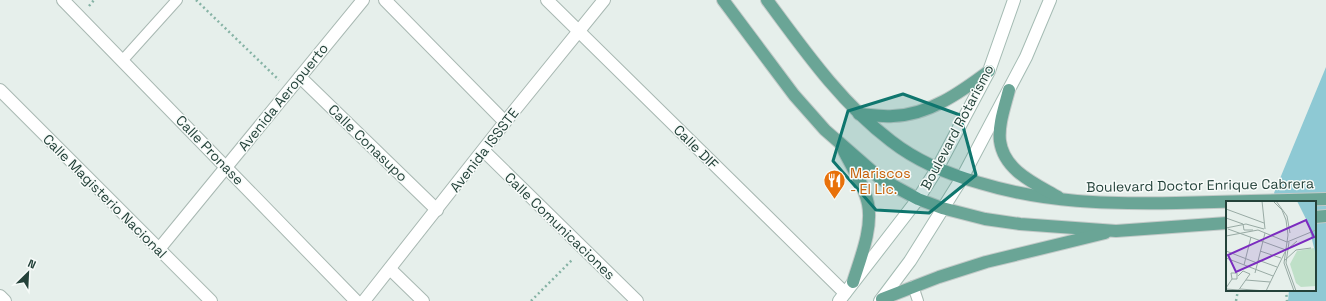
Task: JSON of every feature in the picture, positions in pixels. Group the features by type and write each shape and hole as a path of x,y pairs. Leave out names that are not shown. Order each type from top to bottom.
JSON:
{"main road":[{"path":"723,0 794,95 824,130 881,179 918,199 942,208 985,219 1020,224 1116,231 1226,222"},
{"name":"Boulevard Doctor Enrique Cabrera","path":"767,0 806,52 859,114 891,141 912,156 937,169 962,178 1023,194 1065,201 1136,204 1226,202"},
{"path":"859,114 893,116 914,113 951,98 989,71"},
{"path":"1009,90 1000,130 1000,142 1004,155 1011,167 1065,201"},
{"path":"840,144 864,190 869,214 868,227 853,282"},
{"name":"Boulevard Doctor Enrique Cabrera","path":"1260,201 1326,199"},
{"path":"1316,217 1326,216"},
{"path":"881,300 913,286 986,262 1116,231"}],"street":[{"name":"Calle Pronase","path":"63,0 356,301"},
{"name":"Avenida Aeropuerto","path":"159,249 363,0"},
{"path":"385,0 505,122"},
{"name":"Calle DIF","path":"547,0 842,297"},
{"name":"Avenida ISSSTE","path":"364,301 484,151 505,122 604,0"},
{"name":"Boulevard Rotarismo","path":"842,297 918,199 937,169 989,71 1014,0"},
{"name":"Boulevard Rotarismo","path":"881,300 910,261 962,178 1026,57 1050,0"},
{"name":"Calle Conasupo","path":"300,77 437,210"},
{"name":"Calle Magisterio Nacional","path":"0,90 211,301"},
{"name":"Calle Comunicaciones","path":"484,151 637,301"},
{"path":"390,269 423,301"},
{"path":"0,296 5,301"}],"lane":[{"path":"122,60 177,0"},
{"path":"913,286 918,301"}],"path":[{"path":"196,0 289,90"},
{"path":"531,301 583,248"},
{"path":"1236,301 1238,291"}],"highlighted area":[{"path":"903,94 960,115 976,175 929,213 876,210 833,161 848,111"}],"water":[{"path":"1326,67 1326,301 1288,301 1289,291 1316,291 1316,201 1278,201 1274,193"}],"place":[{"name":"Mariscos - El Lic.","path":"835,200"}]}
